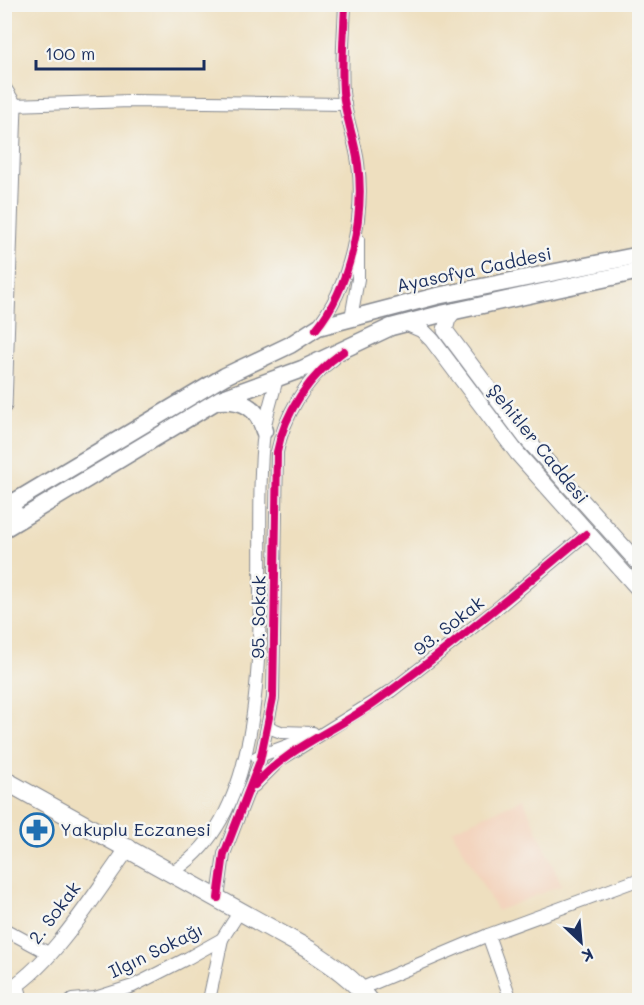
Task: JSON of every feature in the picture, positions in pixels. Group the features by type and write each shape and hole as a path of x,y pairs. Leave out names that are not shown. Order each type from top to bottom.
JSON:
{"main road":[{"name":"Ayasofya Caddesi","path":"6,503 225,376 309,333 351,318 437,296 639,255"},
{"path":"4,529 215,401 327,359 391,327 639,271"},
{"path":"344,351 355,338 351,318"},
{"path":"309,333 301,351 304,358 308,361 327,359"},
{"path":"277,378 288,350 309,333"},
{"path":"215,401 230,400 245,404 260,416 264,431"},
{"path":"4,780 129,847 308,949 337,968 365,994"}],"street":[{"path":"345,4 345,104 361,187 357,223 358,279 351,318"},
{"path":"4,89 14,105 7,200 4,406"},
{"path":"14,105 130,100 345,104"},
{"path":"309,333 339,294 357,223"},
{"name":"Şehitler Caddesi","path":"454,311 448,319 445,330 517,453 586,534 639,591"},
{"name":"Şehitler Caddesi","path":"406,324 422,330 432,340 526,438 635,560"},
{"name":"95. Sokak","path":"218,898 224,854 262,754 273,698 279,440 305,388 330,361 344,351"},
{"name":"95. Sokak","path":"172,872 187,863 203,848 217,826 235,790 253,714 258,651 264,431 277,378"},
{"path":"6,503 20,520"},
{"name":"93. Sokak","path":"324,733 390,691 586,534"},
{"path":"618,567 635,560"},
{"path":"258,651 274,652"},
{"path":"268,727 281,732 324,733"},
{"path":"240,767 262,754 324,733"},
{"path":"248,794 280,760 324,733"},
{"name":"2. Sokak","path":"22,1000 11,989 50,954 129,847"},
{"path":"365,994 488,935 639,879"},
{"name":"Ilgın Sokağı","path":"72,1000 95,998 133,986 222,939 240,911"},
{"path":"4,929 50,954"},
{"path":"488,935 511,1000"},
{"path":"209,1000 222,939"}],"shaded area":[{"path":"523,799 562,885 497,911 452,830"}],"cycle path":[{"path":"316,329 328,312 346,272 357,228 359,206 358,164 343,92 345,4"},
{"path":"218,898 224,854 260,761 273,698 277,452 286,422 301,395 320,371 344,351"},
{"path":"255,785 282,760 360,712 429,662 586,534"}],"place":[{"name":"Yakuplu Eczanesi","path":"37,830"}]}
